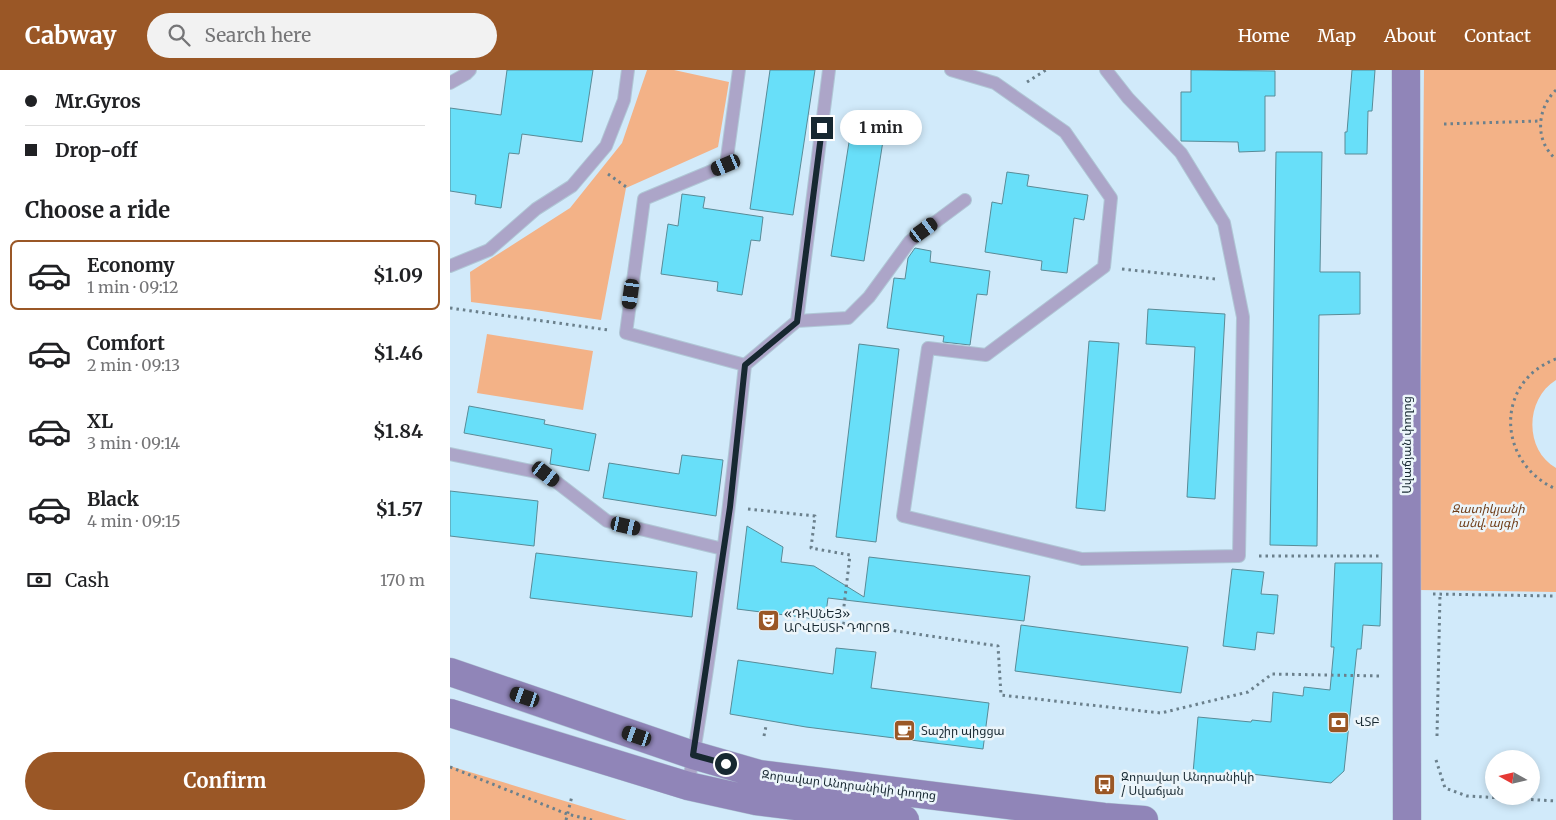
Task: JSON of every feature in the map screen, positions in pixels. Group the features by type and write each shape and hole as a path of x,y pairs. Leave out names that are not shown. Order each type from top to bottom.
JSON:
{"main road":[{"name":"Սվաճյան փողոց","path":"1406,70 1407,820"},
{"name":"Զորավար Անդրանիկի փողոց","path":"450,672 693,755 759,774 1104,817 1144,820"},
{"path":"450,713 688,786 756,801 905,820"}],"lane":[{"path":"450,83 470,70"},
{"path":"450,266 489,250 536,209 572,186 606,146 624,100 628,70"},
{"path":"739,70 726,165 644,199 626,333 745,365"},
{"path":"797,322 829,70"},
{"path":"952,70 995,83 1065,132 1112,198 1104,267 986,355 928,348 903,516 1082,559 1239,556 1243,317 1224,223 1181,153 1128,98 1106,70"},
{"path":"688,786 730,507 745,365 797,322 848,318 869,297 910,240 965,200"},
{"path":"450,454 546,474 607,521 723,549"}],"path":[{"path":"1556,90 1543,108 1540,122 1541,134 1546,146 1556,159"},
{"path":"1444,124 1540,122"},
{"path":"592,163 644,199"},
{"path":"1104,267 1236,282"},
{"path":"450,308 626,333"},
{"path":"1556,359 1547,362 1532,373 1521,387 1513,404 1510,422 1512,440 1519,458 1530,472 1544,484 1556,489"},
{"path":"730,507 815,516 811,548 850,554 842,623 998,646 1001,695 1161,713 1248,692 1272,674 1407,676"},
{"path":"1239,556 1407,556"},
{"path":"1407,594 1556,596"},
{"path":"1437,741 1440,594"},
{"path":"764,736 766,726"},
{"path":"1437,751 1436,761 1445,788 1467,796 1556,801"},
{"path":"450,767 567,814 592,820"},
{"path":"566,820 572,796"}],"green space":[{"path":"647,70 674,70 729,82 718,147 626,188 601,320 471,302 470,272 570,208 622,143"},
{"name":"Զատիկյանի անվ. այգի","path":"1424,70 1556,70 1556,380 1546,388 1538,399 1532,424 1538,449 1546,460 1556,468 1556,592 1419,590"},
{"path":"487,334 593,351 583,410 477,393"},
{"path":"450,766 627,820 450,820"}],"building":[{"path":"507,70 593,70 582,142 522,134 519,154 509,153 501,208 475,204 476,195 450,191 450,108 501,115"},
{"path":"770,70 815,70 793,215 750,209"},
{"path":"1191,70 1275,71 1275,96 1265,96 1265,151 1239,152 1238,142 1181,141 1181,92 1191,92"},
{"path":"1352,70 1375,70 1372,111 1368,111 1367,154 1345,154 1345,132 1347,132"},
{"path":"853,117 886,122 864,261 831,256"},
{"path":"1276,152 1322,152 1320,272 1360,272 1360,314 1319,315 1317,546 1270,545"},
{"path":"1007,172 1029,175 1027,186 1088,195 1084,220 1074,218 1067,273 1041,270 1042,261 985,252 992,202 1002,204"},
{"path":"682,194 705,197 703,208 763,217 760,241 751,240 742,295 717,291 718,282 661,274 668,224 678,226"},
{"path":"915,248 931,251 930,262 990,271 987,295 977,294 970,345 943,342 944,336 887,328 894,278 905,279 908,258"},
{"path":"1148,309 1225,314 1215,499 1187,497 1195,347 1146,344"},
{"path":"1089,341 1119,343 1105,511 1076,508"},
{"path":"859,344 899,349 876,542 836,537"},
{"path":"469,406 545,420 544,424 596,434 589,471 550,464 552,449 464,433"},
{"path":"682,455 723,460 716,516 603,498 609,463 679,474"},
{"path":"450,491 538,501 534,546 450,536"},
{"path":"747,526 783,547 781,562 814,566 864,597 869,557 1030,576 1024,621 828,598 825,620 737,609"},
{"path":"536,553 697,572 692,617 530,598"},
{"path":"1335,563 1382,563 1380,626 1363,625 1361,649 1357,649 1344,771 1331,783 1242,773 1241,778 1193,773 1198,717 1271,722 1273,692 1303,696 1304,687 1330,690 1334,647 1331,647"},
{"path":"1232,569 1264,572 1261,594 1278,595 1274,634 1257,632 1255,650 1223,646"},
{"path":"1021,625 1188,647 1181,693 1015,671"},
{"path":"836,648 876,652 871,688 989,703 983,749 806,727 730,714 738,660 833,674"}],"place":[{"name":"«ԴԻՍՆԵՅ» ԱՐՎԵՍՏԻ ԴՊՐՈՑ","path":"768,621"},
{"name":"ՎՏԲ","path":"1339,722"},
{"name":"Տաշիր պիցցա","path":"905,731"},
{"name":"Զորավար Անդրանիկի / Սվաճյան","path":"1105,784"}],"route":[{"path":"726,764 693,755 730,507 745,365 797,322 822,128"}]}
